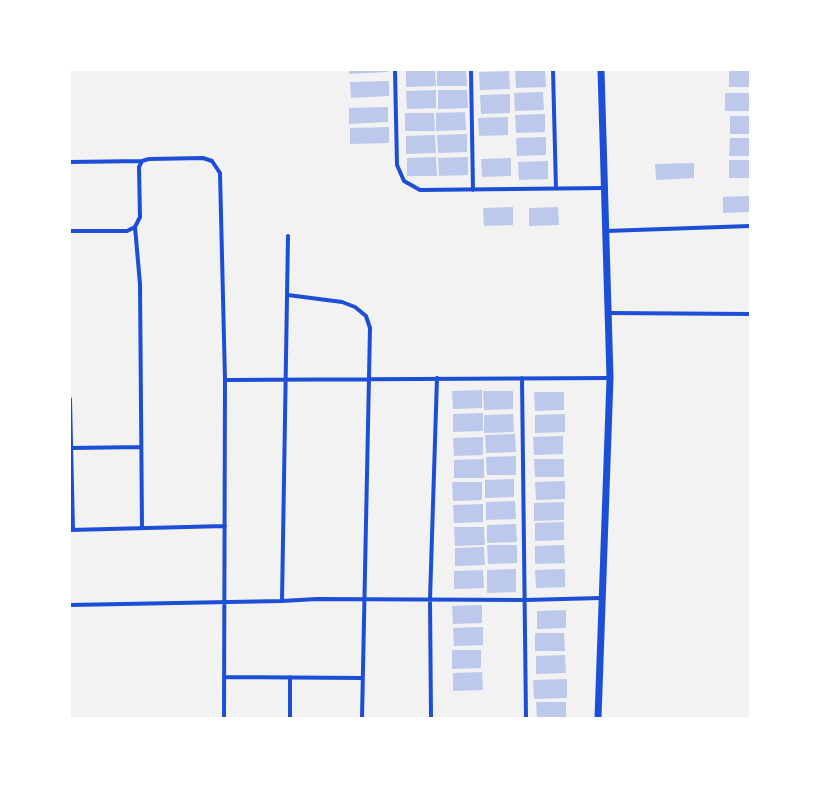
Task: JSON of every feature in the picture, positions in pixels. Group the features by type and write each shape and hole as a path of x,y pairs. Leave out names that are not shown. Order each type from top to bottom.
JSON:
{"street":[{"path":"395,70 398,165 404,181 420,190 605,188"},
{"path":"471,70 473,190"},
{"path":"552,70 556,189"},
{"path":"598,718 601,598 610,378 601,70"},
{"path":"70,162 142,162 149,159 202,158 212,161 220,173 225,380 224,718"},
{"path":"142,162 140,167 140,217 135,227 140,284 142,528"},
{"path":"606,231 750,226"},
{"path":"70,231 128,231 135,227"},
{"path":"282,601 288,236"},
{"path":"288,294 342,302 355,307 366,316 370,328 363,598 362,718"},
{"path":"609,313 750,314"},
{"path":"225,380 368,378 610,378"},
{"path":"432,718 430,599 437,378"},
{"path":"522,378 526,718"},
{"path":"70,399 71,530 225,526"},
{"path":"71,448 141,448"},
{"path":"70,605 363,598 525,600 601,598"},
{"path":"224,677 362,678"},
{"path":"290,677 290,718"}],"building":[{"path":"349,70 388,70 388,72 349,74"},
{"path":"406,70 435,70 436,86 406,87"},
{"path":"437,70 466,70 467,86 437,86"},
{"path":"515,70 545,70 546,87 516,88"},
{"path":"729,70 750,70 750,87 729,87"},
{"path":"509,71 510,89 480,90 479,72"},
{"path":"389,81 389,96 351,98 350,82"},
{"path":"436,90 436,108 407,109 406,91"},
{"path":"438,90 467,90 468,108 438,109"},
{"path":"543,92 544,110 515,111 514,93"},
{"path":"725,93 750,93 750,111 725,111"},
{"path":"510,94 510,113 481,114 480,95"},
{"path":"388,107 388,122 349,124 349,108"},
{"path":"465,112 466,130 436,131 436,113"},
{"path":"405,113 434,113 435,131 405,131"},
{"path":"545,114 545,132 516,133 515,115"},
{"path":"730,116 750,116 750,134 730,134"},
{"path":"508,117 508,135 479,136 478,118"},
{"path":"389,127 389,143 350,144 350,128"},
{"path":"467,134 467,152 438,153 437,135"},
{"path":"435,135 436,153 406,154 406,136"},
{"path":"546,137 546,155 517,156 516,138"},
{"path":"730,138 750,138 750,156 729,156"},
{"path":"436,157 437,176 407,176 407,158"},
{"path":"468,157 468,175 439,176 438,158"},
{"path":"511,158 511,176 482,177 481,159"},
{"path":"729,160 750,160 750,178 729,178"},
{"path":"548,161 548,179 519,180 518,162"},
{"path":"694,163 694,178 656,180 655,164"},
{"path":"750,196 750,212 723,213 723,197"},
{"path":"513,207 513,225 484,226 483,208"},
{"path":"558,207 559,225 529,226 529,208"},
{"path":"482,390 482,408 453,409 452,391"},
{"path":"483,391 513,391 513,409 484,410"},
{"path":"534,392 564,392 564,410 535,411"},
{"path":"483,413 483,431 453,432 453,414"},
{"path":"513,414 514,432 484,433 484,415"},
{"path":"565,414 565,432 535,433 535,415"},
{"path":"515,434 516,452 486,453 485,435"},
{"path":"563,436 563,454 534,455 533,437"},
{"path":"483,437 483,455 454,456 453,438"},
{"path":"516,456 516,475 487,475 486,457"},
{"path":"484,459 484,478 454,478 454,460"},
{"path":"534,459 564,459 564,477 535,477"},
{"path":"514,479 514,497 485,498 485,480"},
{"path":"565,481 565,499 536,500 535,482"},
{"path":"452,482 482,482 482,500 453,501"},
{"path":"515,501 516,519 486,520 486,502"},
{"path":"564,502 564,520 534,521 534,503"},
{"path":"483,504 483,522 454,523 453,505"},
{"path":"564,522 564,540 535,541 535,523"},
{"path":"516,524 517,542 487,543 487,525"},
{"path":"454,527 484,527 485,545 455,546"},
{"path":"487,545 517,545 517,563 488,564"},
{"path":"564,545 565,563 535,564 535,546"},
{"path":"484,547 485,565 455,566 455,548"},
{"path":"516,569 516,592 487,593 487,570"},
{"path":"565,569 565,587 536,588 535,570"},
{"path":"483,570 484,588 454,589 454,571"},
{"path":"482,605 482,623 453,624 452,606"},
{"path":"566,610 566,628 537,629 537,611"},
{"path":"483,627 483,645 454,646 453,628"},
{"path":"535,633 564,633 565,651 535,651"},
{"path":"452,650 481,650 481,668 452,669"},
{"path":"565,655 566,673 536,674 536,656"},
{"path":"482,672 483,690 453,691 453,673"},
{"path":"567,679 567,698 534,699 533,680"},
{"path":"536,702 566,702 566,718 537,718"}]}
